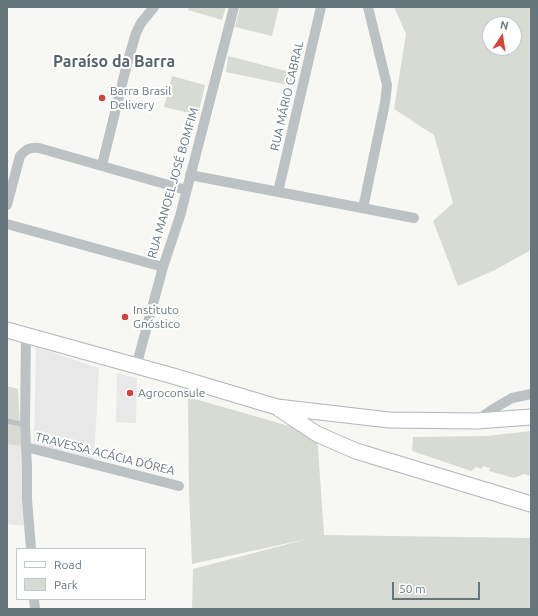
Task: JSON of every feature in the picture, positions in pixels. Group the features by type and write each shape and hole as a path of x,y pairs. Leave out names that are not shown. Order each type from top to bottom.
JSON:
{"main road":[{"path":"7,330 277,407 389,420 477,422 531,417"},
{"path":"277,407 317,434 356,451 531,504"}],"street":[{"path":"102,165 136,33 141,23 154,7"},
{"name":"RUA MANOEL JOSÉ BOMFIM","path":"136,366 163,267 180,216 234,7"},
{"name":"RUA MÁRIO CABRAL","path":"278,192 321,7"},
{"path":"363,208 385,103 387,85 368,7"},
{"path":"7,205 20,156 31,147 102,165 186,190"},
{"path":"190,175 414,218"},
{"path":"7,224 163,267"},
{"path":"26,336 24,425 30,548"},
{"path":"477,422 493,409 512,398 531,394"},
{"name":"TRAVESSA ACÁCIA DÓREA","path":"26,447 179,486"}],"lane":[{"path":"7,421 24,425"}],"shaded area":[{"path":"36,347 99,368 94,460 34,444"},
{"path":"117,373 137,378 136,423 116,422"},
{"path":"7,444 21,446 25,526 7,524"}],"green space":[{"path":"189,7 226,7 222,20 188,10"},
{"path":"240,7 279,7 272,36 235,27"},
{"path":"394,7 531,7 531,250 495,270 458,286 433,221 453,203 434,135 394,109 406,34"},
{"path":"228,56 294,73 293,86 226,72"},
{"path":"172,76 205,85 198,115 164,107"},
{"path":"7,386 18,389 21,446 7,444"},
{"path":"188,397 317,434 324,535 531,538 531,609 192,609 193,569 307,539 192,564 189,493"},
{"path":"531,431 531,476 524,474 514,478 489,471 490,468 483,466 482,469 476,467 471,471 412,451 413,437 487,436"}],"place":[{"name":"Barra Brasil Delivery","path":"102,98"},
{"name":"Instituto Gnóstico","path":"125,317"},
{"name":"Agroconsule","path":"130,393"}],"district":[{"name":"Paraíso da Barra","path":"114,62"}]}
